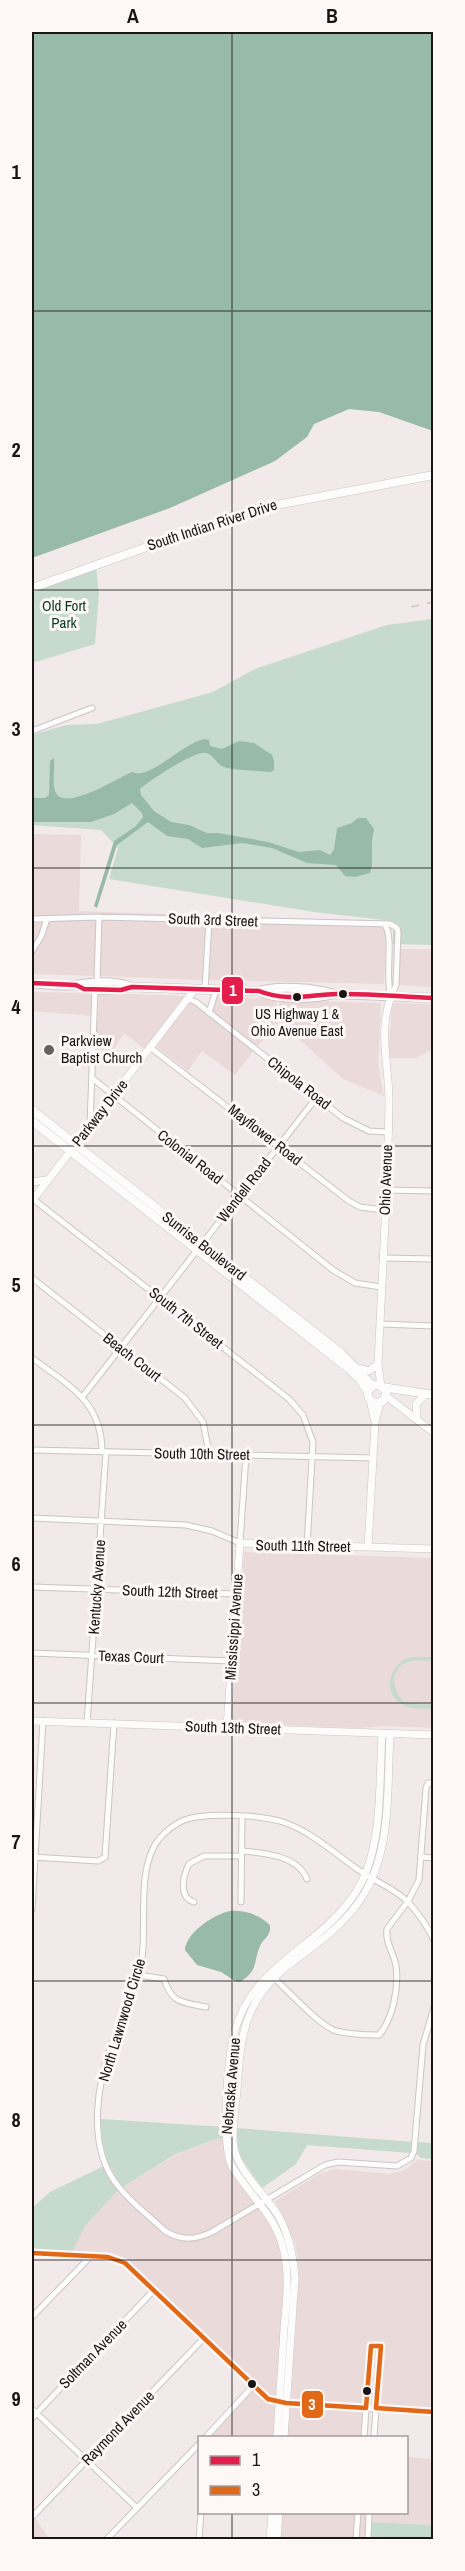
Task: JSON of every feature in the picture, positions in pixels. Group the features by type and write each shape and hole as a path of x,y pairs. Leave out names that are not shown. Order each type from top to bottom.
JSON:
{"main road":[{"name":"South Indian River Drive","path":"32,588 250,510 434,475"},
{"path":"32,983 76,985 83,982 96,986 121,983 132,987 259,992 267,995 322,998 334,994 434,998"},
{"name":"Sunrise Boulevard","path":"32,1110 72,1148"},
{"name":"Sunrise Boulevard","path":"32,1121 72,1148 200,1247 378,1393"},
{"name":"Sunrise Boulevard","path":"200,1247 295,1316 356,1368 378,1393"},
{"path":"378,1393 429,1395"}],"street":[{"path":"32,731 92,708"},
{"path":"90,1125 99,917"},
{"name":"South 3rd Street","path":"32,919 99,917 394,925"},
{"path":"32,951 41,937 47,919"},
{"path":"206,990 209,920"},
{"name":"Ohio Avenue","path":"384,924 389,934 387,985 391,997"},
{"name":"Ohio Avenue","path":"368,1547 378,1393 388,1132 389,1090 385,1053 387,1007 396,985 398,941 398,932 394,925"},
{"name":"Parkway Drive","path":"32,1199 195,989"},
{"path":"209,1013 216,990"},
{"name":"Chipola Road","path":"188,999 355,1125 369,1131 388,1132"},
{"name":"Mayflower Road","path":"151,1048 349,1201 360,1207 384,1209"},
{"name":"Colonial Road","path":"92,1078 343,1276 362,1285 381,1287"},
{"name":"Wendell Road","path":"83,1396 317,1097"},
{"path":"32,1182 46,1180"},
{"path":"385,1190 434,1191"},
{"name":"South 7th Street","path":"32,1199 289,1399 303,1415 310,1430 313,1457"},
{"path":"382,1257 434,1259"},
{"name":"Beach Court","path":"32,1278 184,1398 197,1411 203,1422 209,1453"},
{"path":"380,1324 434,1326"},
{"path":"32,1358 83,1396"},
{"path":"356,1368 369,1371 378,1364"},
{"path":"378,1393 404,1409 434,1433"},
{"path":"417,1419 416,1404 429,1395"},
{"name":"Kentucky Avenue","path":"83,1396 99,1423 104,1452 87,1723"},
{"name":"South 10th Street","path":"32,1450 373,1458"},
{"name":"Mississippi Avenue","path":"227,1727 246,1455"},
{"path":"307,1546 313,1457"},
{"name":"South 11th Street","path":"32,1518 186,1525 212,1531 240,1543 434,1549"},
{"name":"South 12th Street","path":"32,1587 237,1594"},
{"name":"Texas Court","path":"32,1653 231,1661"},
{"name":"South 13th Street","path":"32,1721 434,1735"},
{"path":"32,1909 43,1721"},
{"path":"34,1857 98,1861 105,1857 114,1723"},
{"name":"Nebraska Avenue","path":"284,2436 283,2403 291,2278 289,2254 267,2198 233,2157 226,2141 231,2110 232,2046 236,2026 246,2003 271,1975 344,1911 369,1877 381,1821 386,1734"},
{"path":"271,1975 324,2024 336,2030 379,2035 391,2008 396,1978 396,1964 388,1943 387,1929 408,1901 419,1880 426,1788 428,1784 434,1783"},
{"name":"North Lawnwood Circle","path":"434,1940 426,1924 408,1901 299,1829 274,1820 242,1817 195,1817 178,1823 159,1839 147,1866 144,1934 138,1975 111,2046 102,2085 98,2133 100,2150 112,2177 120,2188 165,2231 185,2238 203,2236 325,2165 338,2162 397,2166 411,2158 417,2137 423,2045 434,2007"},
{"path":"241,1902 242,1817"},
{"path":"194,1902 188,1900 184,1895 183,1880 189,1864 204,1856 242,1853 275,1854 295,1866 307,1879"},
{"path":"421,1857 434,1858"},
{"path":"138,1975 164,1979 169,1994 177,2000 206,2007"},
{"name":"Nebraska Avenue","path":"233,2157 233,2167 281,2229"},
{"path":"32,2253 108,2257 124,2263 268,2399 283,2403 434,2412"},
{"path":"32,2317 90,2257"},
{"name":"Soltman Avenue","path":"33,2414 154,2290"},
{"name":"Raymond Avenue","path":"32,2517 204,2338"},
{"path":"206,2436 253,2386"},
{"name":"Nebraska Avenue","path":"277,2436 283,2403"},
{"path":"364,2436 366,2408"},
{"path":"374,2436 376,2408"},
{"path":"33,2414 136,2507"},
{"path":"106,2540 198,2445"},
{"path":"199,2540 201,2514"},
{"path":"356,2540 358,2514"},
{"path":"368,2540 369,2514"},
{"path":"270,2540 275,2516"},
{"path":"275,2516 277,2540"}],"shaded area":[{"path":"32,32 433,32 433,431 379,412 349,409 314,424 307,437 275,461 170,508 32,558"},
{"path":"205,739 209,740 210,746 222,749 239,741 254,743 272,755 274,770 271,772 228,768 221,766 209,754 200,753 172,767 140,789 141,795 154,811 171,822 189,825 207,833 268,842 299,852 320,850 330,855 334,850 337,828 352,823 358,818 366,818 374,829 370,873 355,877 345,876 336,865 307,863 272,848 242,843 202,848 188,839 167,836 148,822 117,845 97,908 94,906 114,841 136,826 143,817 142,813 132,803 114,814 91,822 32,822 32,798 45,798 49,795 50,761 54,758 55,791 60,797 69,798 92,792 132,772 148,771 187,747"},
{"path":"32,834 81,835 79,911 387,922 97,915 32,917"},
{"path":"96,919 95,976 32,974 33,952 44,938 49,921"},
{"path":"102,919 206,922 203,980 100,976"},
{"path":"32,921 44,921 39,936 32,945"},
{"path":"211,922 386,927 384,984 208,980"},
{"path":"399,949 433,949 433,987 398,985"},
{"path":"32,992 94,993 93,1016 32,1011"},
{"path":"99,993 187,996 146,1050 124,1033 112,1053 96,1049"},
{"path":"216,996 277,999 276,1021 280,1025 275,1024 257,1047 212,1012"},
{"path":"190,1000 254,1050 235,1075 202,1051 188,1071 156,1046"},
{"path":"279,1000 381,1003 378,1066 384,1096 343,1079 279,1021"},
{"path":"392,1003 433,1004 433,1049 416,1058 388,1058"},
{"path":"244,1552 433,1558 433,1728 383,1726 358,1728 232,1723"},
{"path":"230,1911 252,1914 262,1918 270,1925 268,1935 260,1946 253,1970 240,1982 221,1972 197,1965 185,1950 190,1937 202,1925"},
{"path":"218,2138 223,2139 226,2157 256,2202 211,2230 194,2236 175,2234 123,2187 174,2156"},
{"path":"417,2160 433,2161 433,2408 291,2400 299,2270 295,2243 275,2201 319,2174 335,2169 390,2174 405,2170"},
{"path":"118,2190 164,2233 185,2241 205,2238 259,2206 279,2240 285,2279 277,2399 270,2397 255,2384 126,2261 109,2254 72,2253 85,2226"},
{"path":"253,2389 267,2401 277,2404 274,2436 210,2436"},
{"path":"288,2406 363,2410 361,2436 286,2436"},
{"path":"408,2457 433,2459 433,2525 371,2522 372,2514 408,2514"},
{"path":"281,2514 356,2514 354,2539 279,2540"},
{"path":"361,2514 367,2514 365,2539 359,2540"},
{"path":"35,2518 49,2539 32,2539 32,2521"}],"green space":[{"name":"Old Fort Park","path":"96,567 99,593 95,644 32,663 32,591"},
{"path":"433,619 433,945 393,944 393,921 314,912 109,879 118,848 101,830 32,825 32,735 66,725 97,724 213,692 255,669 387,625"},
{"path":"412,1657 433,1657 433,1661 414,1661 402,1665 395,1674 397,1692 405,1702 433,1705 433,1709 405,1706 392,1694 390,1679 393,1672 404,1660"},
{"path":"101,2119 224,2127 223,2139 218,2138 174,2155 123,2187 106,2155"},
{"path":"236,2128 413,2142 410,2153 307,2145 296,2164 262,2188 239,2155"},
{"path":"418,2142 433,2143 433,2159 421,2158 416,2153"},
{"path":"104,2166 118,2190 85,2226 72,2253 32,2250 32,2208 50,2192"},
{"path":"371,2522 433,2525 433,2539 370,2540"}],"railway":[{"path":"411,607 434,602"}],"transit line":[{"name":"1","path":"32,983 76,985 84,989 121,990 132,987 259,991 288,997 348,994 434,998"},
{"name":"3","path":"32,2253 108,2257 125,2263 268,2399 286,2403 366,2408 371,2346 381,2346 376,2408 434,2412"}],"place":[{"name":"US Highway 1 & Ohio Avenue East","path":"297,997"},
{"name":"Parkview Baptist Church","path":"49,1050"}]}
